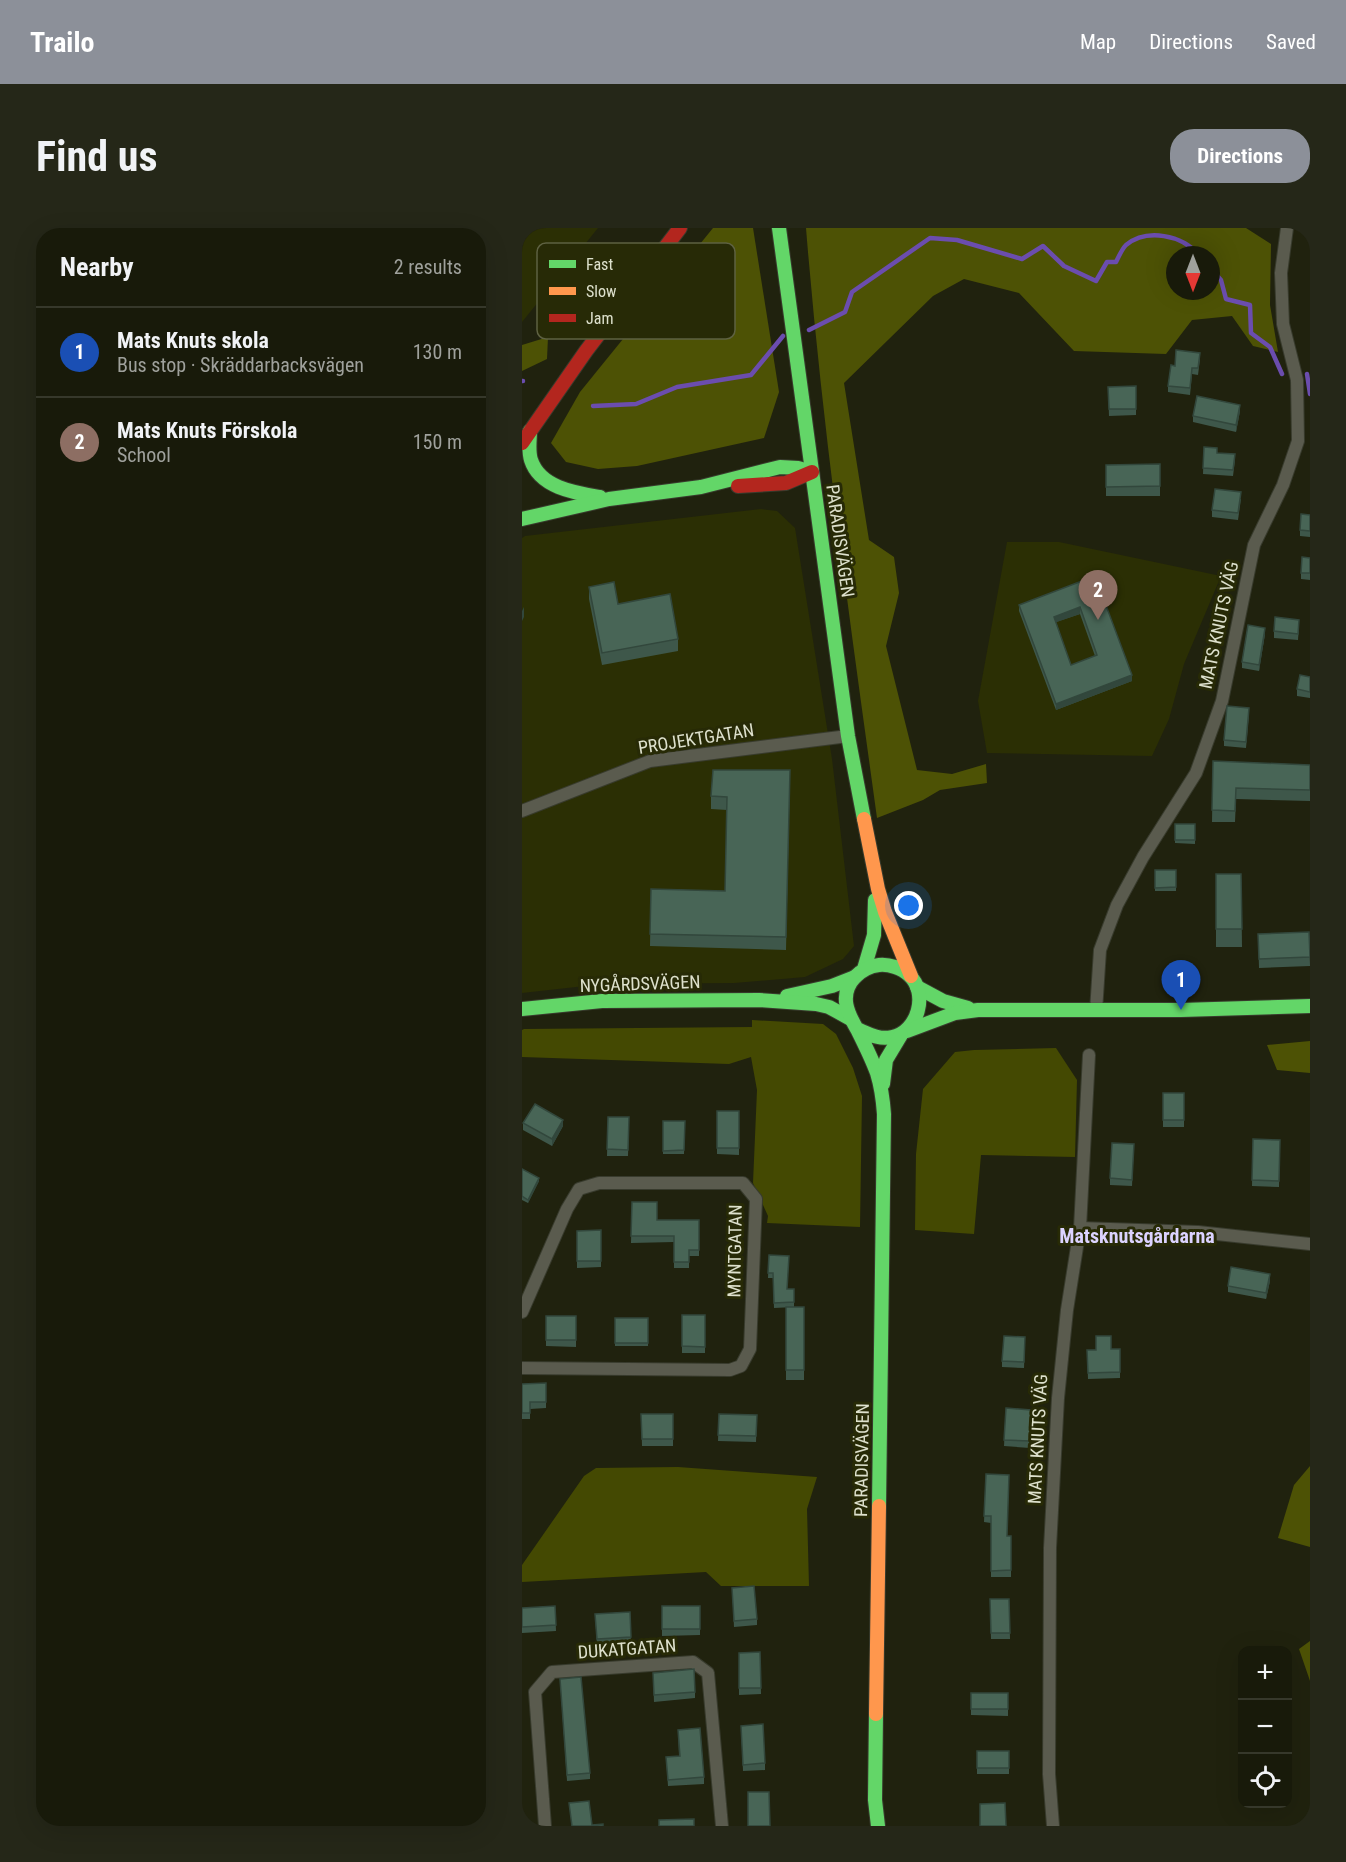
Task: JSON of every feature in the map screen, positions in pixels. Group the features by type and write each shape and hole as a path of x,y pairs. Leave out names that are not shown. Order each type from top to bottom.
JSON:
{"main road":[{"path":"656,243 667,228"},
{"path":"669,243 680,228"},
{"name":"PARADISVÄGEN","path":"780,228 848,736 871,857 885,912 914,981"},
{"path":"522,443 526,426 582,339"},
{"path":"595,339 526,426 533,465 544,477 575,492 609,499"},
{"path":"522,519 609,499 701,487 780,467 812,472"},
{"name":"PARADISVÄGEN","path":"860,973 874,945 876,924 871,857"},
{"path":"978,1010 943,1001 900,968 889,965 876,965 860,973 849,986 846,997 846,1008 853,1024 867,1035 878,1039 890,1038 955,1013 978,1010 1181,1010 1310,1006"},
{"name":"NYGÅRDSVÄGEN","path":"759,1000 810,992 860,973"},
{"path":"904,1033 915,1022 920,1011 920,998 914,981"},
{"name":"NYGÅRDSVÄGEN","path":"522,1009 602,1001 759,1000 829,1007 853,1024"},
{"name":"PARADISVÄGEN","path":"853,1024 876,1070 884,1114 875,1800 878,1826"},
{"name":"PARADISVÄGEN","path":"882,1094 886,1060 904,1033"}],"street":[{"name":"MATS KNUTS VÄG","path":"1096,1011 1100,950 1122,895 1196,773 1222,701 1254,545 1283,485 1298,441 1297,380 1283,324 1281,273 1287,228"},
{"name":"PROJEKTGATAN","path":"522,811 650,761 848,736"},
{"name":"MATS KNUTS VÄG","path":"1053,1826 1049,1774 1050,1548 1058,1398 1067,1310 1080,1228 1089,1055"},
{"name":"MYNTGATAN","path":"522,1312 567,1209 579,1188 599,1183 743,1184 756,1199 750,1349 741,1366 730,1370 522,1368"},
{"path":"1080,1228 1198,1232 1310,1244"},
{"name":"DUKATGATAN","path":"545,1826 535,1692 552,1672 693,1662 708,1673 722,1826"}],"shaded area":[{"path":"522,228 598,228 586,243 537,243 537,303 522,322"},
{"path":"713,228 753,228 779,392 764,438 637,466 598,469 566,462 551,443 580,392 623,339 735,339 735,243 701,243"},
{"path":"806,228 1246,228 1271,244 1270,305 1278,352 1253,346 1232,316 1192,320 1166,354 1074,351 1019,293 964,279 933,296 844,383 869,540 894,557 899,593 886,646 917,770 952,774 986,764 987,783 940,790 923,800 877,818 837,524"},
{"path":"548,339 547,359 522,371 522,345"},
{"path":"761,509 777,511 795,528 832,759 854,946 843,959 805,977 734,983 603,984 522,993 522,538"},
{"path":"1007,542 1059,542 1221,576 1184,664 1169,719 1152,756 987,753 978,701"},
{"path":"752,1020 823,1024 836,1034 853,1068 862,1096 860,1227 767,1223 768,1216 753,1183 757,1090 751,1057 729,1064 522,1057 522,1030 524,1029 752,1027"},
{"path":"1310,1041 1310,1073 1277,1070 1267,1045"},
{"path":"1056,1048 1077,1080 1075,1157 981,1155 974,1234 915,1230 916,1154 923,1089 955,1052"},
{"path":"1310,1466 1310,1547 1278,1538 1294,1485"},
{"path":"678,1467 817,1477 807,1509 809,1586 721,1586 706,1572 522,1582 522,1565 584,1476 596,1468"},
{"path":"1310,1641 1310,1681 1299,1649"}],"building":[{"path":"1176,350 1200,353 1198,368 1192,368 1190,388 1168,386 1171,365 1175,366"},
{"path":"1136,386 1136,409 1109,409 1108,387"},
{"path":"1197,396 1240,405 1236,425 1193,416"},
{"path":"1204,447 1217,448 1217,453 1235,454 1233,470 1203,468"},
{"path":"1160,464 1160,486 1106,487 1106,465"},
{"path":"1215,489 1241,492 1238,513 1212,510"},
{"path":"1301,514 1310,515 1310,531 1300,530"},
{"path":"1302,557 1310,558 1310,573 1301,573"},
{"path":"1095,576 1132,675 1056,704 1019,605","holes":["1080,607 1097,655 1071,665 1054,617"]},
{"path":"614,582 618,604 670,594 678,639 602,653 589,587"},
{"path":"1275,617 1299,620 1298,634 1274,631"},
{"path":"1248,625 1265,628 1259,665 1242,662"},
{"path":"1300,675 1310,677 1310,692 1297,689"},
{"path":"1227,706 1249,708 1246,742 1224,740"},
{"path":"1213,761 1310,765 1310,790 1236,788 1235,811 1212,810"},
{"path":"713,770 790,770 786,937 650,934 651,889 725,891 727,797 711,796"},
{"path":"1175,824 1195,824 1195,840 1175,840"},
{"path":"1155,870 1176,870 1176,887 1155,888"},
{"path":"1216,874 1241,874 1242,929 1216,929"},
{"path":"1309,932 1310,957 1259,959 1258,934"},
{"path":"1163,1093 1184,1093 1184,1120 1163,1120"},
{"path":"535,1104 563,1120 552,1139 523,1123"},
{"path":"717,1111 739,1111 739,1148 717,1148"},
{"path":"608,1117 629,1117 628,1150 607,1149"},
{"path":"663,1121 685,1121 684,1150 663,1151"},
{"path":"1253,1139 1280,1140 1279,1181 1252,1180"},
{"path":"1112,1143 1134,1144 1132,1180 1110,1178"},
{"path":"522,1169 539,1178 528,1200 522,1196"},
{"path":"632,1202 657,1202 657,1220 699,1220 699,1250 689,1250 689,1262 674,1262 674,1236 631,1236"},
{"path":"601,1230 601,1261 577,1261 577,1231"},
{"path":"769,1255 789,1256 787,1289 794,1289 794,1302 774,1303 773,1273 768,1273"},
{"path":"1231,1267 1270,1274 1266,1293 1228,1286"},
{"path":"786,1307 804,1307 804,1370 786,1370"},
{"path":"682,1315 705,1315 705,1347 682,1346"},
{"path":"546,1316 576,1316 576,1340 546,1340"},
{"path":"615,1318 648,1318 648,1343 615,1343"},
{"path":"1004,1336 1025,1337 1024,1362 1002,1361"},
{"path":"1096,1336 1111,1336 1111,1349 1120,1349 1120,1372 1088,1373 1087,1350 1096,1350"},
{"path":"546,1383 546,1402 530,1402 530,1413 522,1413 522,1384"},
{"path":"1006,1408 1031,1410 1030,1441 1004,1440"},
{"path":"641,1414 673,1414 673,1439 642,1439"},
{"path":"719,1414 757,1415 756,1436 718,1435"},
{"path":"986,1474 1009,1475 1007,1536 1011,1536 1011,1570 991,1571 991,1516 984,1516"},
{"path":"754,1586 757,1619 734,1621 732,1588"},
{"path":"990,1599 1009,1599 1010,1633 991,1633"},
{"path":"555,1606 556,1625 522,1627 522,1608"},
{"path":"662,1606 700,1606 700,1629 662,1629"},
{"path":"630,1612 631,1637 597,1639 595,1614"},
{"path":"760,1652 761,1688 739,1688 739,1653"},
{"path":"694,1669 695,1692 654,1695 653,1673"},
{"path":"581,1677 590,1773 567,1775 560,1679"},
{"path":"971,1693 1008,1693 1008,1709 971,1709"},
{"path":"763,1724 765,1763 743,1765 741,1726"},
{"path":"700,1728 704,1777 668,1780 666,1757 680,1756 678,1730"},
{"path":"977,1751 1009,1751 1009,1768 977,1768"},
{"path":"748,1792 769,1792 770,1826 748,1826"},
{"path":"589,1801 592,1825 603,1824 603,1826 572,1826 569,1803"},
{"path":"1005,1803 1006,1826 980,1826 980,1804"},
{"path":"694,1819 694,1826 659,1826 659,1820"}],"waterway":[{"path":"809,330 845,312 852,292 930,238 957,240 1022,259 1043,246 1064,266 1096,281 1107,262 1116,262 1126,245 1134,240 1154,235 1164,236 1188,246"},
{"path":"1220,279 1226,299 1250,305 1251,333 1270,347 1282,374"},
{"path":"593,406 636,404 677,387 751,375 783,336"},
{"path":"1307,374 1310,394"}],"traffic: fast":[{"path":"779,228 848,736 864,819"},
{"path":"530,431 531,460 542,477 570,491 600,497"},
{"path":"522,519 609,499 701,487 780,467 812,472"},
{"path":"864,969 874,935 875,900"},
{"path":"857,1029 874,1036 887,1038 901,1034 908,1028 918,1011 919,1001 915,983 909,975 891,966 869,967 855,977 850,984 846,998 848,1011 877,1073 884,1114 879,1506"},
{"path":"787,996 832,986 855,977"},
{"path":"917,987 943,1001 968,1008"},
{"path":"522,1009 602,1001 759,1000 816,1004 829,1007 849,1018"},
{"path":"907,1031 955,1013 978,1010 1181,1010 1310,1006"},
{"path":"883,1084 886,1060 901,1035"},
{"path":"876,1714 875,1800 878,1826"}],"traffic: slow":[{"path":"864,819 878,889 911,976"},
{"path":"876,1714 879,1506"}],"traffic: jam":[{"path":"669,243 680,228"},
{"path":"522,443 595,339"},
{"path":"738,486 786,483 812,472"}],"place":[{"name":"Mats Knuts Förskola","path":"1098,620"},
{"name":"Mats Knuts skola","path":"1181,1010"}],"district":[{"name":"Matsknutsgårdarna","path":"1137,1236"}]}
